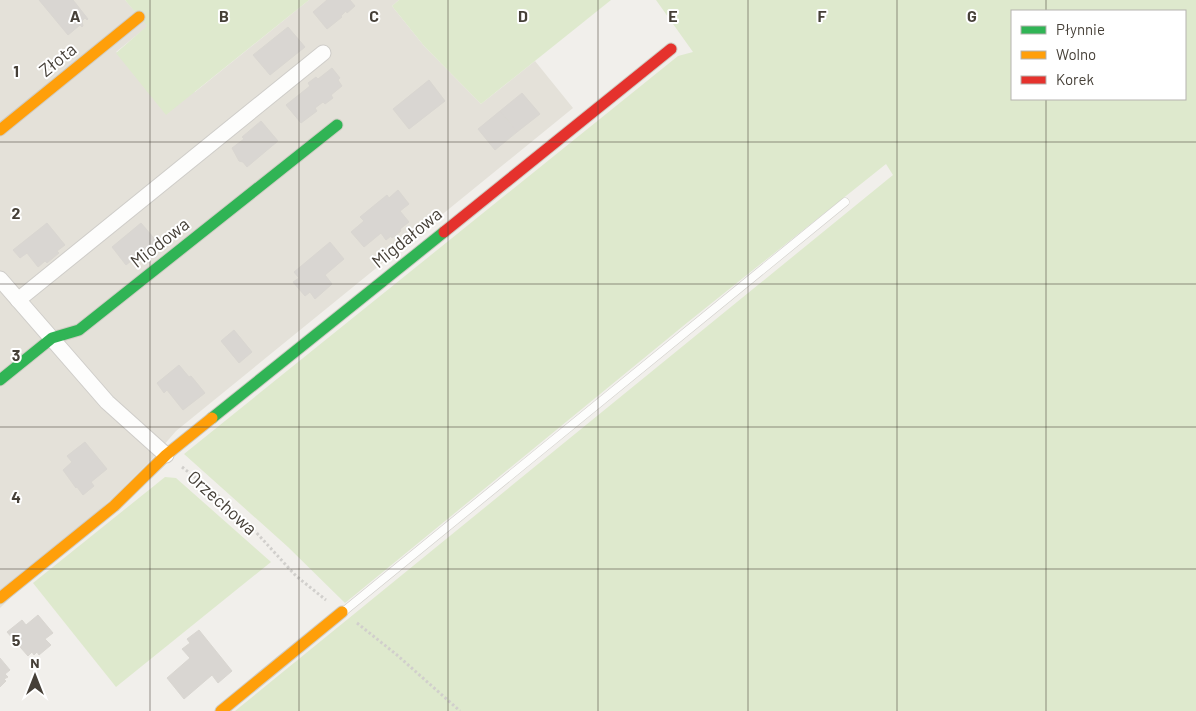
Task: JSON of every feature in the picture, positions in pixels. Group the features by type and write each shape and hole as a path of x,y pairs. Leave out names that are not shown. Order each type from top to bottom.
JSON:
{"street":[{"name":"Złota","path":"0,130 139,17"},
{"name":"Migdałowa","path":"0,598 114,506 166,455 671,49"},
{"path":"18,300 323,53"},
{"name":"Miodowa","path":"0,380 52,338 79,330 337,125"},
{"path":"0,279 107,402 166,455"},
{"path":"221,711 342,612"}],"lane":[{"path":"342,612 844,202"}],"path":[{"name":"Orzechowa","path":"166,455 220,497 254,530 296,576 397,655 460,711"}],"shaded area":[{"path":"0,0 125,0 148,26 116,52 195,92 309,0 399,0 392,6 424,46 481,104 535,61 573,108 176,431 149,462 0,608"}],"green space":[{"path":"125,0 309,0 166,115 116,53 147,26"},
{"path":"399,0 611,0 481,104 424,46 392,6"},
{"path":"656,0 1196,0 1196,711 235,711 893,175 886,164 688,322 345,603 288,547 184,454 678,56 693,52"},
{"path":"165,477 176,478 271,562 116,687 33,583"}],"building":[{"path":"39,0 73,0 88,19 85,18 82,21 82,27 80,25 68,35"},
{"path":"327,0 350,0 355,6 347,13 346,11 342,17 327,29 313,12"},
{"path":"288,27 305,47 270,75 253,55"},
{"path":"332,68 340,78 338,80 342,86 331,95 333,98 315,108 317,111 301,123 286,105 310,86 308,83 316,77 318,79"},
{"path":"429,80 445,101 409,129 393,109"},
{"path":"522,93 540,114 517,132 500,111"},
{"path":"500,111 517,132 495,150 478,129"},
{"path":"261,121 278,141 247,167 243,162 239,161 232,148 244,139 242,137"},
{"path":"398,190 409,204 400,211 409,222 392,238 391,236 386,240 381,233 364,247 351,232 364,221 360,217 387,195 389,198"},
{"path":"47,223 65,245 47,263 45,261 38,267 27,253 20,258 13,250"},
{"path":"141,223 158,243 148,251 146,249 126,265 112,247"},
{"path":"330,242 344,259 325,275 332,284 315,299 310,292 305,296 293,282 299,278 294,272"},
{"path":"234,330 252,352 239,363 221,341"},
{"path":"179,365 205,393 183,410 167,390 164,393 157,383"},
{"path":"85,442 107,469 91,482 94,486 83,495 63,470 72,462 67,456"},
{"path":"38,615 53,633 45,639 51,645 39,655 37,652 34,655 32,652 28,656 7,632 22,620 26,625"},
{"path":"199,630 232,671 218,683 212,675 184,699 167,678 190,658 182,649 190,643 187,639"},
{"path":"0,658 10,670 5,674 8,677 4,679 6,681 0,687"}],"traffic: fast":[{"path":"0,380 52,338 79,330 337,125"},
{"path":"212,418 444,232"}],"traffic: slow":[{"path":"0,130 139,17"},
{"path":"0,598 114,506 166,455 212,418"},
{"path":"221,711 342,612"}],"traffic: jam":[{"path":"444,232 671,49"}]}
